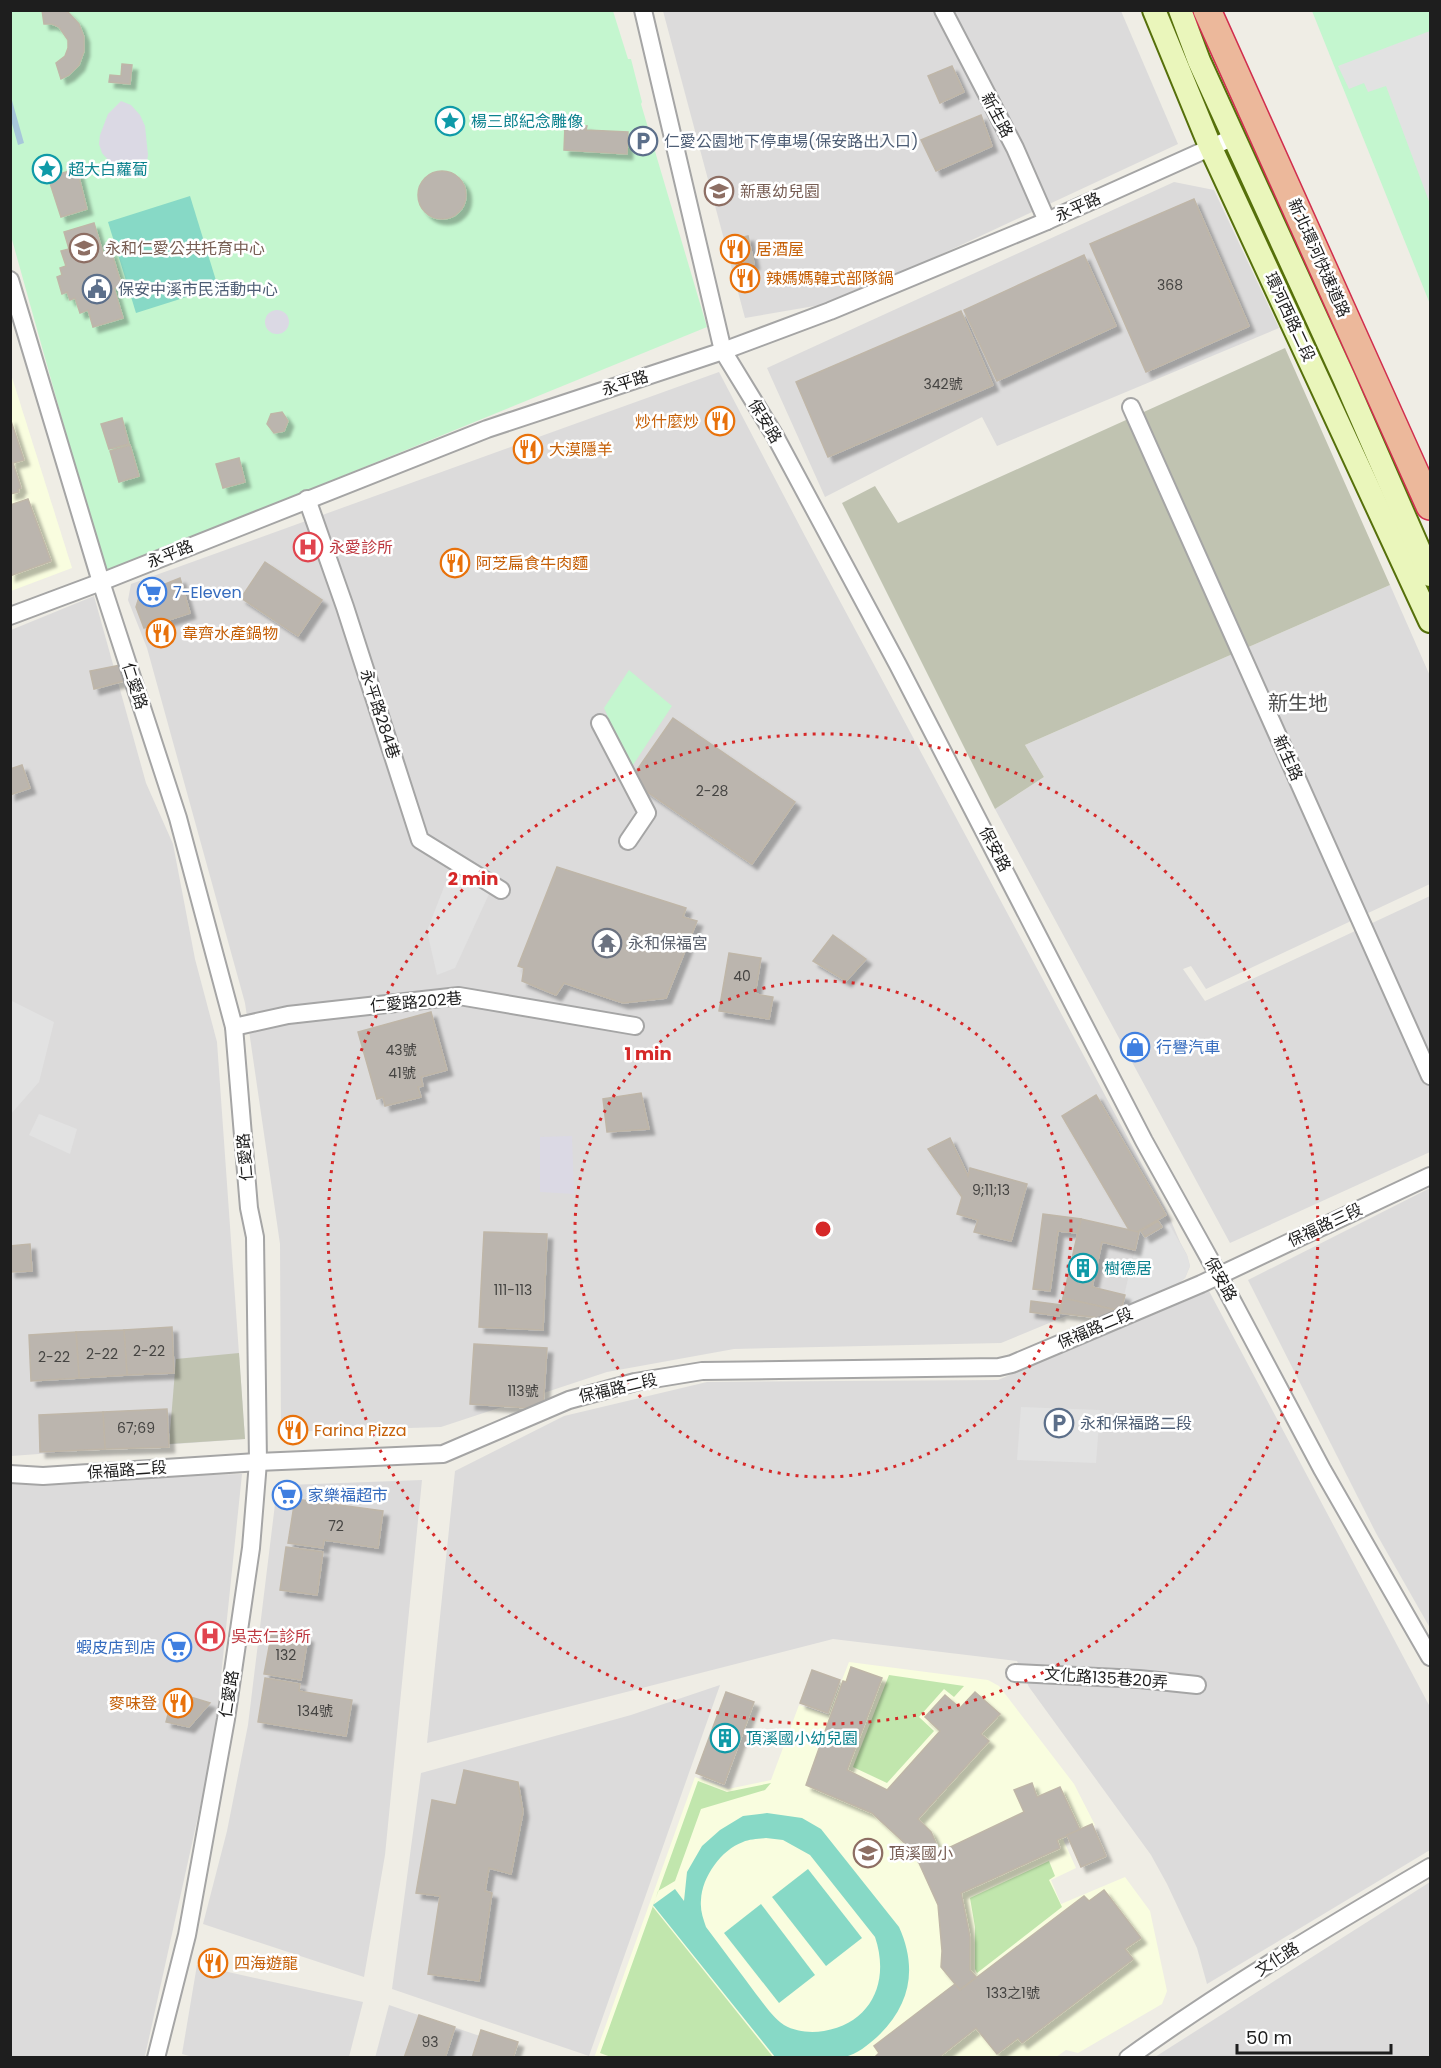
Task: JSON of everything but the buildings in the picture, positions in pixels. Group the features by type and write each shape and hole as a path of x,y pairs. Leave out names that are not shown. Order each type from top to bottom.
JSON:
{"highway":[{"name":"新北環河快速道路","path":"1207,10 1431,506"}],"main road":[{"name":"環河西路二段","path":"1154,10 1210,146 1431,621"},
{"name":"環河西路二段","path":"1180,10 1199,61 1431,575"}],"street":[{"name":"保安路","path":"643,10 723,351 775,436 898,665 1144,1141 1322,1469 1431,1657"},
{"name":"新生路","path":"944,10 1015,148 1047,221"},
{"name":"永平路","path":"10,616 487,429 723,351 830,311 1047,221 1234,137"},
{"name":"仁愛路","path":"10,280 101,582 178,818 234,1027 249,1208 255,1237 258,1462 251,1548 226,1719 187,1935 156,2058"},
{"name":"新生路","path":"1131,407 1431,1076"},
{"name":"永平路284巷","path":"307,499 420,840 501,890"},
{"path":"600,723 647,813 628,841"},
{"name":"仁愛路202巷","path":"234,1027 286,1015 459,996 635,1026"},
{"name":"保福路三段","path":"1218,1274 1431,1176"},
{"name":"保福路二段","path":"10,1474 43,1476 258,1462 443,1454 569,1400 635,1382 702,1371 999,1367 1012,1364 1201,1284 1218,1274"},
{"name":"文化路135巷20弄","path":"1015,1673 1139,1679 1197,1685"},
{"name":"文化路","path":"1128,2058 1179,2021 1298,1945 1431,1867"}],"shaded area":[{"path":"663,11 1121,11 1178,144 832,303 745,318"},
{"path":"1430,31 1430,204 1386,86 1368,92 1364,83 1349,89 1338,66"},
{"path":"11,97 24,143 18,145 11,120"},
{"path":"121,101 131,105 140,115 145,126 148,155 146,167 139,176 117,170 102,153 99,144 108,114"},
{"path":"1174,182 1214,190 1279,328 997,446 982,417 825,497 767,368"},
{"path":"190,196 218,287 136,313 108,222"},
{"path":"277,310 282,311 288,317 288,327 282,333 277,334 272,333 266,327 265,322 266,317 272,311"},
{"path":"1285,348 1390,585 1025,745 1044,777 995,809 842,503 875,486 898,523"},
{"path":"10,371 72,568 11,591 10,591"},
{"path":"719,372 1166,1209 1190,1266 1185,1278 1108,1319 1071,1314 1001,1343 734,1349 607,1372 441,1427 281,1432 280,1244 245,1003 147,648 128,600 131,584"},
{"path":"1390,585 1430,676 1430,884 1206,989 1191,966 1183,969 1205,1001 1430,896 1430,1152 1230,1243 995,809 1044,777 1025,745"},
{"path":"94,596 146,783 173,844 195,959 217,1042 245,1439 11,1456 11,630"},
{"path":"454,861 495,881 455,968 437,975 427,931"},
{"path":"10,1000 54,1022 39,1082 11,1114"},
{"path":"39,1114 77,1129 70,1154 29,1135"},
{"path":"572,1136 574,1194 540,1192 540,1137"},
{"path":"1430,1188 1430,1628 1376,1533 1248,1280"},
{"path":"1165,1217 1187,1255 1190,1266 1185,1278 1177,1285 1120,1313 1139,1232"},
{"path":"1209,1291 1430,1707 1430,1850 1207,1984 1197,1948 1151,1855 1029,1687 1017,1661 833,1639 427,1743 455,1471 564,1416 707,1382 998,1380"},
{"path":"239,1353 245,1439 169,1444 176,1359"},
{"name":"永和保福路二段","path":"1021,1407 1100,1410 1096,1463 1017,1460"},
{"path":"242,1474 214,1744 145,2056 11,2056 10,1478"},
{"path":"422,1480 385,1855 364,1977 203,1924 227,1831 248,1725 276,1496 287,1485"},
{"name":"頂溪國小","path":"849,1662 988,1680 999,1686 1074,1784 1095,1825 1063,1839 1076,1868 1051,1880 1061,1904 1125,1877 1150,1911 1167,1991 1162,2004 1078,2053 1066,2050 1056,2057 594,2058 695,1777 728,1789 771,1780 799,1705 828,1715"},
{"path":"720,1685 589,2056 392,1989 421,1773 631,1715"},
{"path":"767,1813 802,1818 821,1829 899,1927 908,1958 908,1986 897,2013 888,2025 870,2043 854,2054 831,2059 775,2057 653,1905 675,1889 684,1901 687,1872 702,1846 720,1830 743,1816","holes":["766,1838 783,1840 810,1855 875,1937 879,1953 878,1984 865,2009 854,2019 841,2026 824,2031 799,2031 776,2019 706,1927 702,1914 701,1900 705,1882 714,1865 727,1851 745,1841"]},
{"path":"808,1869 862,1938 826,1966 772,1897"},
{"path":"1430,1882 1430,2057 1155,2057"},
{"path":"761,1904 815,1975 779,2003 724,1933"},
{"path":"197,1965 363,2002 349,2057 197,2058 182,2054"},
{"path":"389,2005 515,2048 513,2057 375,2058"}],"green space":[{"path":"10,11 613,11 628,59 631,59 641,104 707,327 105,573 11,236"},
{"path":"1312,11 1430,11 1430,304"},
{"path":"629,670 672,706 631,768 604,708"},
{"path":"889,1675 964,1686 954,1697 944,1689 919,1717 934,1731 887,1783 853,1767"},
{"path":"698,1781 727,1792 771,1783 765,1790 701,1809 675,1881 658,1891"},
{"path":"1049,1861 1055,1876 1049,1880 1062,1907 977,1973 975,1969 975,1927 970,1898"},
{"path":"653,1907 773,2057 611,2057 600,2053"}],"place":[{"name":"楊三郎紀念雕像","path":"450,121"},
{"name":"仁愛公園地下停車場(保安路出入口)","path":"643,141"},
{"name":"超大白蘿蔔","path":"47,169"},
{"name":"新惠幼兒園","path":"719,191"},
{"name":"永和仁愛公共托育中心","path":"84,248"},
{"name":"居酒屋","path":"735,249"},
{"name":"辣媽媽韓式部隊鍋","path":"745,278"},
{"name":"保安中溪市民活動中心","path":"97,289"},
{"name":"炒什麼炒","path":"720,421"},
{"name":"大漠隱羊","path":"528,449"},
{"name":"永愛診所","path":"308,547"},
{"name":"阿芝扁食牛肉麵","path":"455,563"},
{"name":"7-Eleven","path":"152,592"},
{"name":"韋齊水產鍋物","path":"161,633"},
{"name":"永和保福宮","path":"607,943"},
{"name":"行譽汽車","path":"1135,1047"},
{"name":"樹德居","path":"1083,1268"},
{"name":"永和保福路二段","path":"1059,1423"},
{"name":"Farina Pizza","path":"293,1430"},
{"name":"家樂福超市","path":"287,1495"},
{"name":"吳志仁診所","path":"210,1636"},
{"name":"蝦皮店到店","path":"177,1647"},
{"name":"麥味登","path":"178,1703"},
{"name":"頂溪國小幼兒園","path":"725,1738"},
{"name":"頂溪國小","path":"868,1853"},
{"name":"四海遊龍","path":"213,1963"}],"district":[{"name":"新生地","path":"1298,703"}]}
